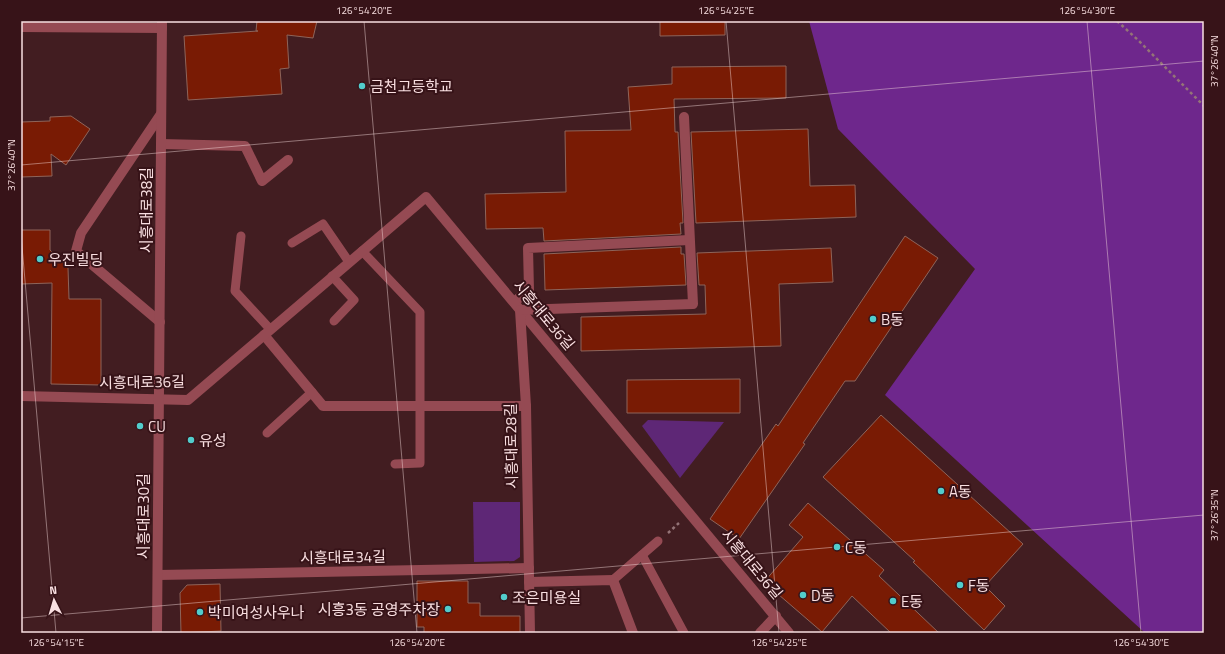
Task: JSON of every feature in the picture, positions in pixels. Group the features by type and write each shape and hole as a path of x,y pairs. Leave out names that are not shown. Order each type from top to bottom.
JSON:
{"street":[{"path":"21,27 162,25"},
{"name":"시흥대로38길","path":"159,400 162,25"},
{"path":"160,322 76,252 81,233 161,114"},
{"path":"520,310 693,304 684,117"},
{"path":"161,144 245,146 262,181 288,160"},
{"name":"시흥대로36길","path":"21,396 188,400 426,197 789,633"},
{"path":"514,302 529,290 528,248 689,240"},
{"name":"시흥대로28길","path":"520,310 526,406 530,633"},
{"path":"267,332 324,406 526,406"},
{"name":"시흥대로30길","path":"158,633 159,400"},
{"name":"시흥대로34길","path":"158,575 528,568"},
{"path":"529,582 613,580 633,633"},
{"name":"시흥대로36길","path":"760,633 776,616"}],"lane":[{"path":"292,243 323,224 349,262"},
{"path":"241,236 235,292 267,332"},
{"path":"362,251 420,312 420,463 395,464"},
{"path":"332,276 354,300 334,321"},
{"path":"267,433 312,392"},
{"path":"613,580 658,541"},
{"path":"642,555 684,633"}],"path":[{"path":"1117,21 1204,106"},
{"path":"658,541 690,514"}],"shaded area":[{"path":"809,21 1204,21 1204,633 1145,633 885,395 975,269 838,129"},
{"path":"648,420 724,422 680,478 642,426"},
{"path":"473,502 520,502 520,557 514,561 474,562"}],"building":[{"path":"257,21 317,21 313,38 287,35 289,68 280,69 282,94 188,100 184,36 258,31 256,31"},
{"path":"660,21 725,21 725,35 660,36"},
{"path":"786,66 786,98 674,99 675,132 678,132 683,223 680,223 681,234 544,241 543,228 486,229 485,194 566,192 565,131 631,130 628,87 672,84 672,67"},
{"path":"71,116 90,129 66,165 51,154 52,176 21,177 21,122 50,121 50,117"},
{"path":"808,129 810,186 855,185 856,217 696,223 691,132"},
{"path":"21,230 50,230 50,250 68,268 69,299 101,299 101,385 51,384 52,283 21,284"},
{"name":"B동","path":"905,236 938,258 855,381 845,381 803,443 805,444 739,539 710,519 776,424 778,426"},
{"path":"681,247 681,254 684,254 686,285 545,290 544,254"},
{"path":"831,248 833,282 779,284 781,346 581,351 581,317 706,314 705,285 699,285 697,253"},
{"path":"740,379 740,413 627,413 627,380"},
{"path":"881,415 1023,544 985,586 1005,606 984,630 913,562 915,561 823,477"},
{"path":"808,503 884,570 879,576 939,633 891,633 852,596 822,632 764,582 803,537 789,525"},
{"name":"시흥3동 공영주차장","path":"417,581 468,581 468,603 480,603 480,616 520,616 520,633 424,633 424,627 417,627"},
{"name":"박미여성사우나","path":"220,584 221,631 181,633 180,593 187,585"}],"place":[{"name":"금천고등학교","path":"362,86"},
{"name":"우진빌딩","path":"40,259"},
{"name":"B동","path":"873,319"},
{"name":"CU","path":"140,426"},
{"name":"유성","path":"191,440"},
{"name":"A동","path":"941,491"},
{"name":"C동","path":"837,547"},
{"name":"F동","path":"960,585"},
{"name":"D동","path":"803,595"},
{"name":"조은미용실","path":"504,597"},
{"name":"E동","path":"893,601"},
{"name":"시흥3동 공영주차장","path":"448,609"},
{"name":"박미여성사우나","path":"200,612"}]}
